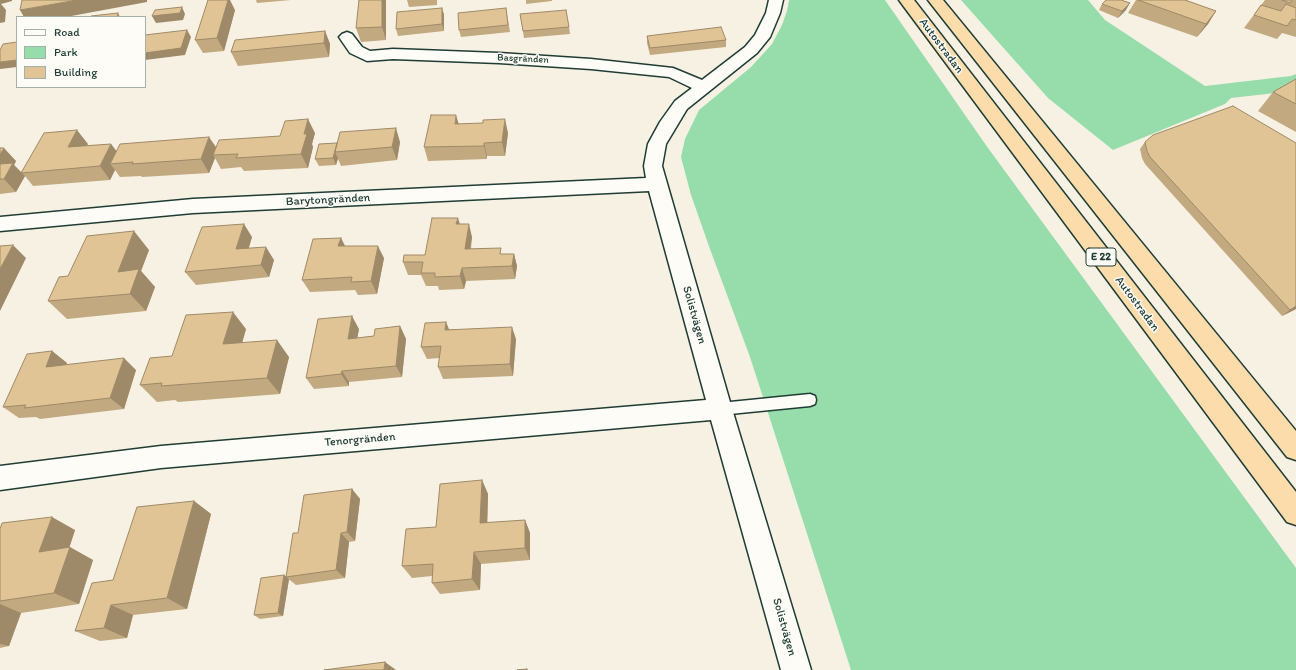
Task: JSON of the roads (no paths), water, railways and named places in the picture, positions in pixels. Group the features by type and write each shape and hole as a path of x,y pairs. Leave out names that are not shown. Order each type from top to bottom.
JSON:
{"highway":[{"name":"Autostradan","path":"906,0 1296,513"},
{"name":"Autostradan","path":"935,0 1296,449"}],"street":[{"name":"Solistvägen","path":"776,0 773,14 768,25 762,37 751,50 681,105 661,134 654,154 653,166 720,409 796,670"},
{"name":"Basgränden","path":"347,37 356,50 367,56 393,54 498,58 591,64 672,73 703,87"},
{"name":"Barytongränden","path":"0,224 193,206 657,184"},
{"name":"Tenorgränden","path":"0,478 161,456 720,409"}],"lane":[{"path":"720,409 810,400"}]}
